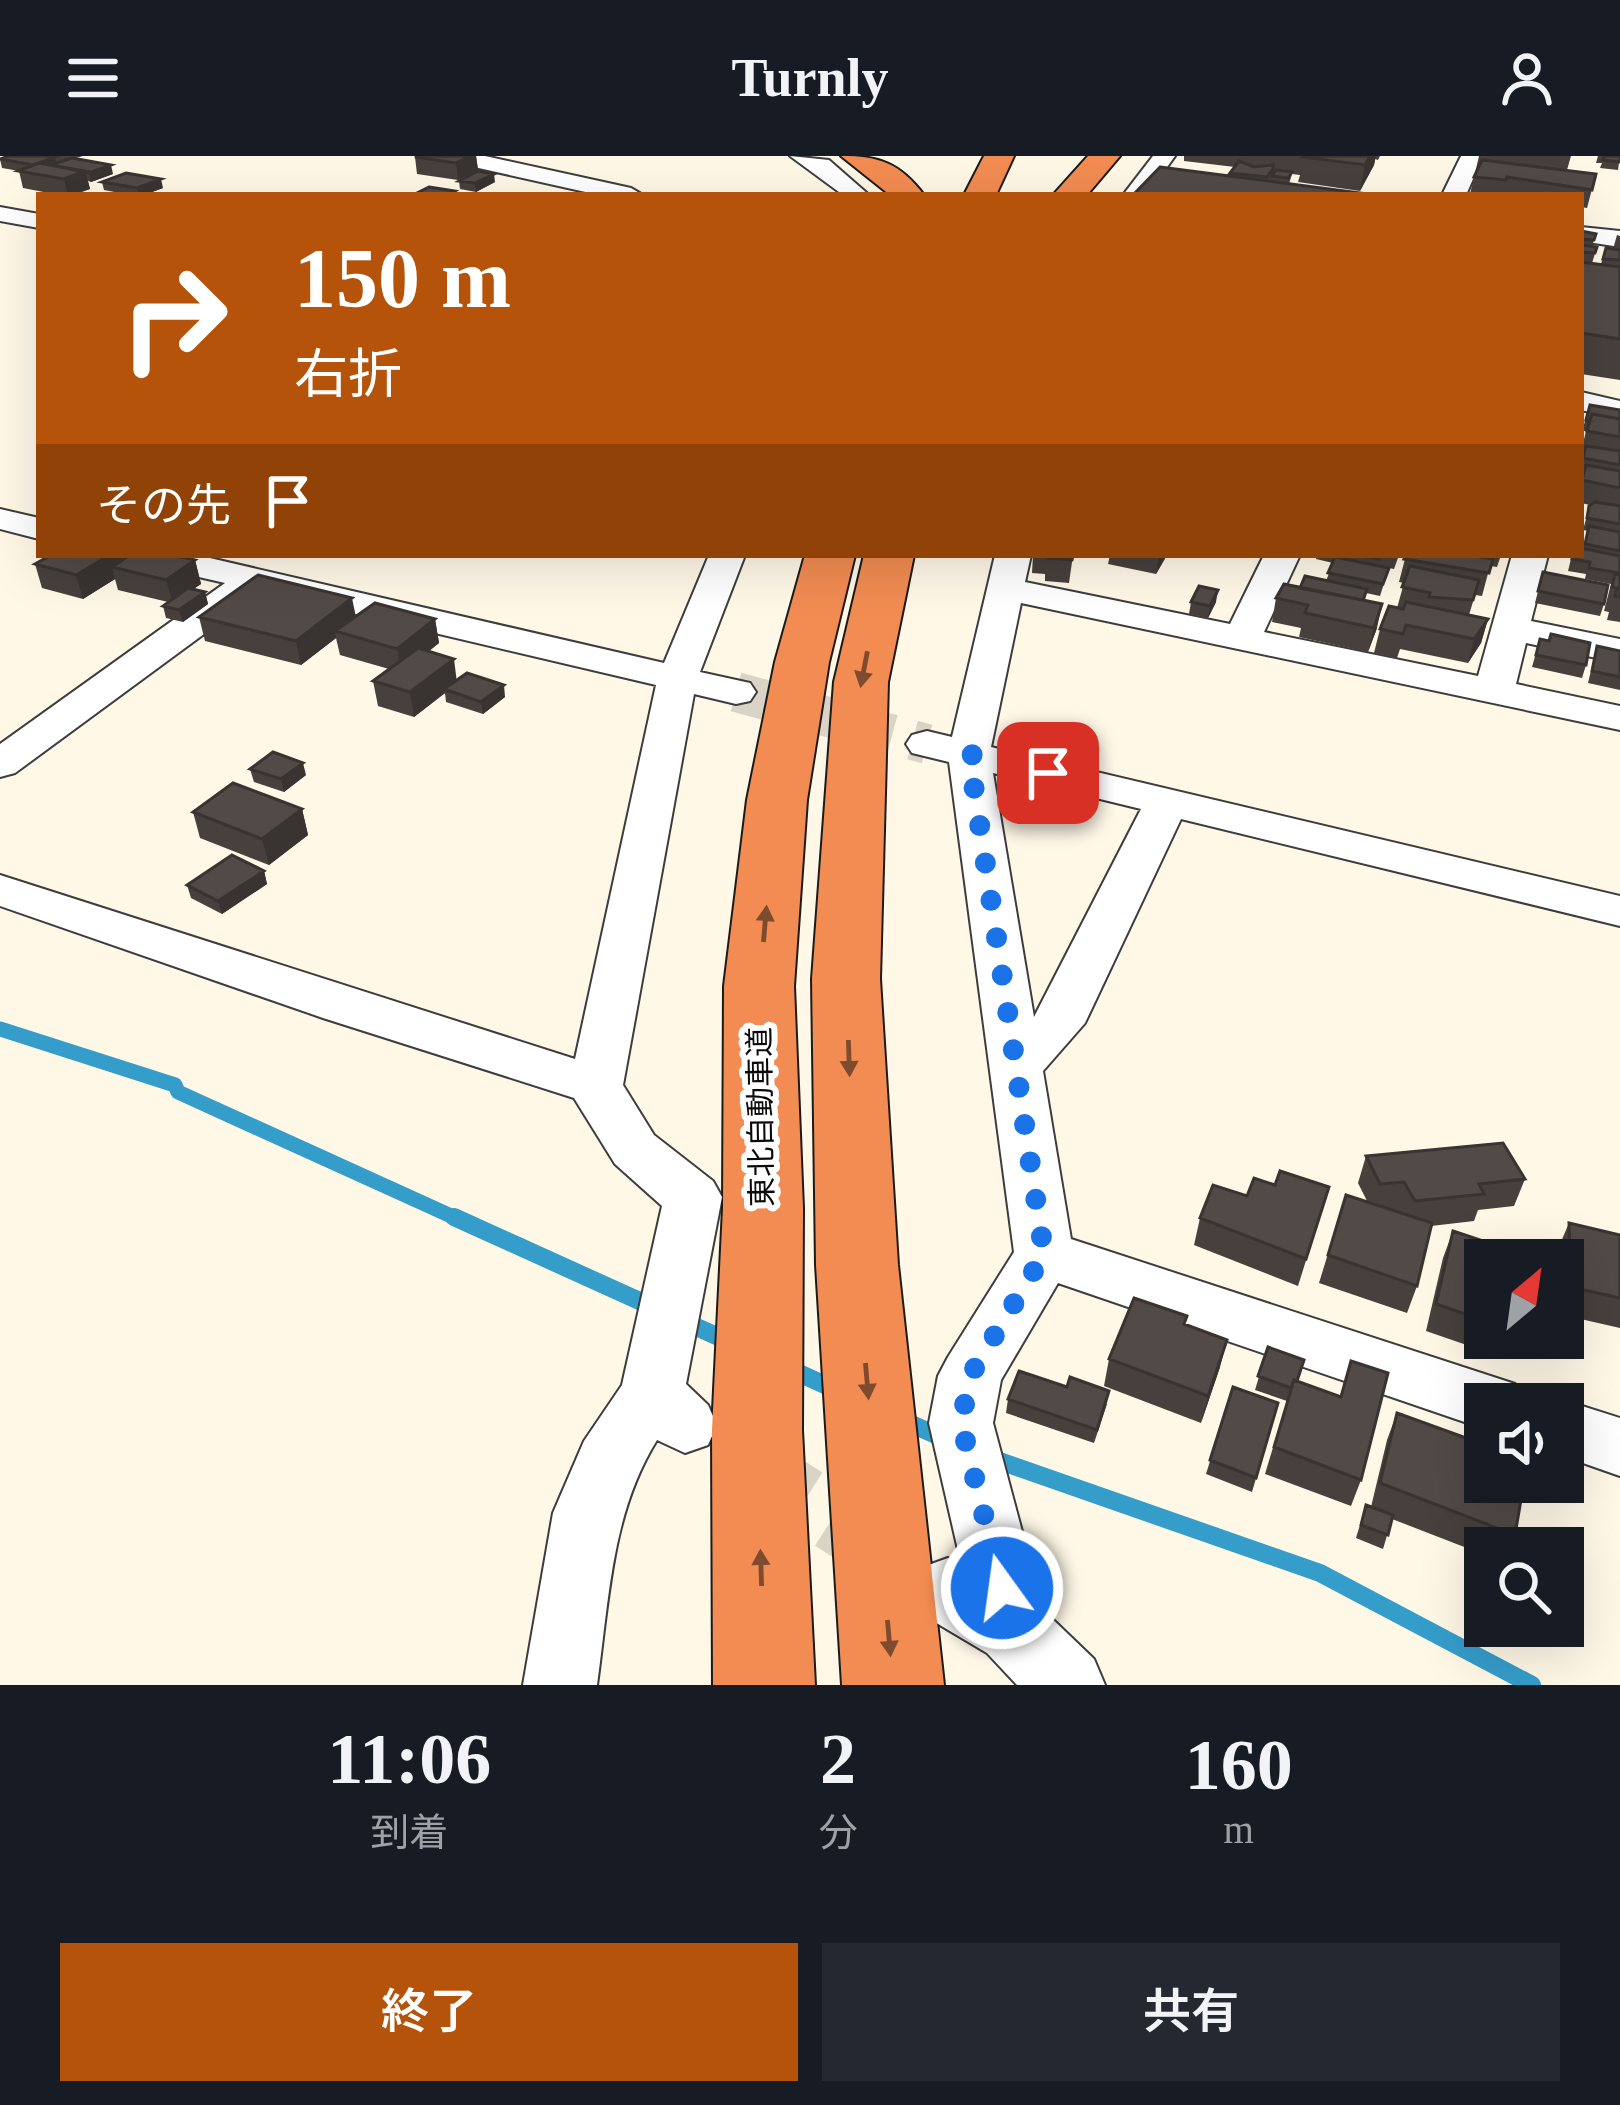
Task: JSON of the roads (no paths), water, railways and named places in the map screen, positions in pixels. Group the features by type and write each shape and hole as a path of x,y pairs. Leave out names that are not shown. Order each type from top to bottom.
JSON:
{"highway":[{"path":"856,156 887,174 905,192"},
{"path":"981,192 999,156"},
{"path":"1072,192 1106,156"},
{"name":"東北自動車道","path":"764,1685 698,1416 763,1208 759,986 774,823 802,662 829,558"},
{"path":"889,558 861,682 846,979 857,1265 893,1685"}],"street":[{"path":"455,156 617,192"},
{"path":"802,156 853,192"},
{"path":"1148,187 1164,156"},
{"path":"1455,192 1472,156"},
{"path":"0,214 36,220"},
{"path":"1584,234 1620,239"},
{"path":"1584,402 1620,410"},
{"path":"0,519 36,528"},
{"path":"165,558 736,692"},
{"path":"0,764 286,558"},
{"path":"560,1685 587,1513 607,1462 698,1416 694,1197 630,1146 607,1120 596,1085 676,680 726,558"},
{"path":"1242,638 1281,558"},
{"path":"1494,692 1529,558"},
{"path":"1012,1629 961,1423 970,1376 1044,1254 1017,1066 948,749 1009,572 1242,638 1620,718"},
{"path":"1513,629 1620,651"},
{"path":"948,749 1620,911"},
{"path":"1017,1066 1059,1023 1167,802"},
{"path":"0,890 341,1006 596,1085"},
{"path":"1044,1254 1464,1395"},
{"path":"1584,1435 1620,1447"},
{"path":"948,1591 1012,1629 1068,1685"}],"waterway":[{"path":"0,1029 175,1085 178,1092 460,1220"},
{"path":"454,1217 655,1308"},
{"path":"681,1320 732,1343"},
{"path":"790,1369 836,1390"},
{"path":"900,1419 945,1439"},
{"path":"988,1457 1320,1573 1532,1685"}],"tunnel":[{"path":"736,692 927,744"},
{"path":"749,1465 888,1553"}]}
